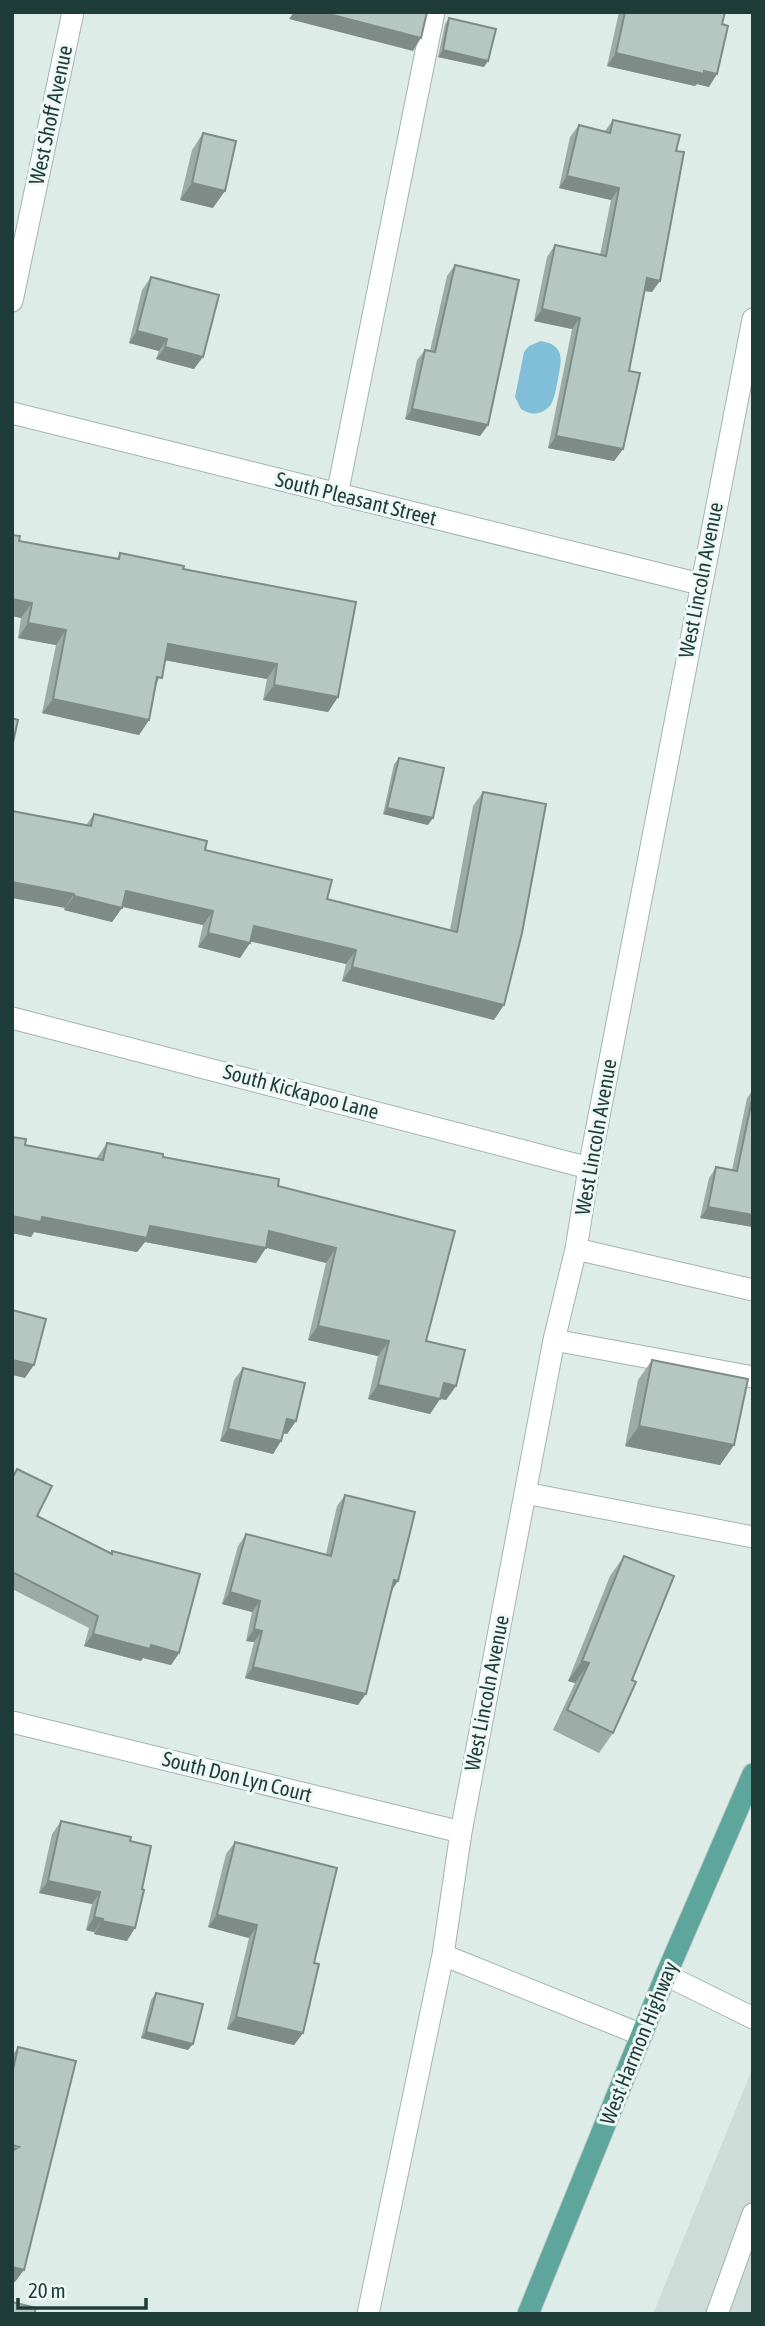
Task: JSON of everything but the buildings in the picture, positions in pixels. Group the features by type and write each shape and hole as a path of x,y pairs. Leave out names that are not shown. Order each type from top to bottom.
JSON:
{"main road":[{"name":"West Harmon Highway","path":"528,2314 666,1975 753,1774"}],"street":[{"name":"West Shoff Avenue","path":"12,301 73,12"},
{"path":"337,495 434,12"},
{"name":"West Lincoln Avenue","path":"368,2314 443,1955 461,1832 524,1493 554,1340 576,1249 700,584 753,319"},
{"name":"South Pleasant Street","path":"12,412 700,584"},
{"name":"South Kickapoo Lane","path":"12,1018 589,1168"},
{"path":"576,1249 753,1290"},
{"path":"554,1340 753,1377"},
{"path":"524,1493 753,1537"},
{"name":"South Don Lyn Court","path":"12,1722 461,1832"},
{"path":"443,1955 642,2035"},
{"path":"666,1975 753,2018"},
{"path":"717,2314 753,2214"}],"shaded area":[{"path":"753,2067 753,2314 653,2314"}],"water":[{"path":"541,341 558,350 560,366 550,406 533,414 521,409 515,397 524,352 529,346"}]}
